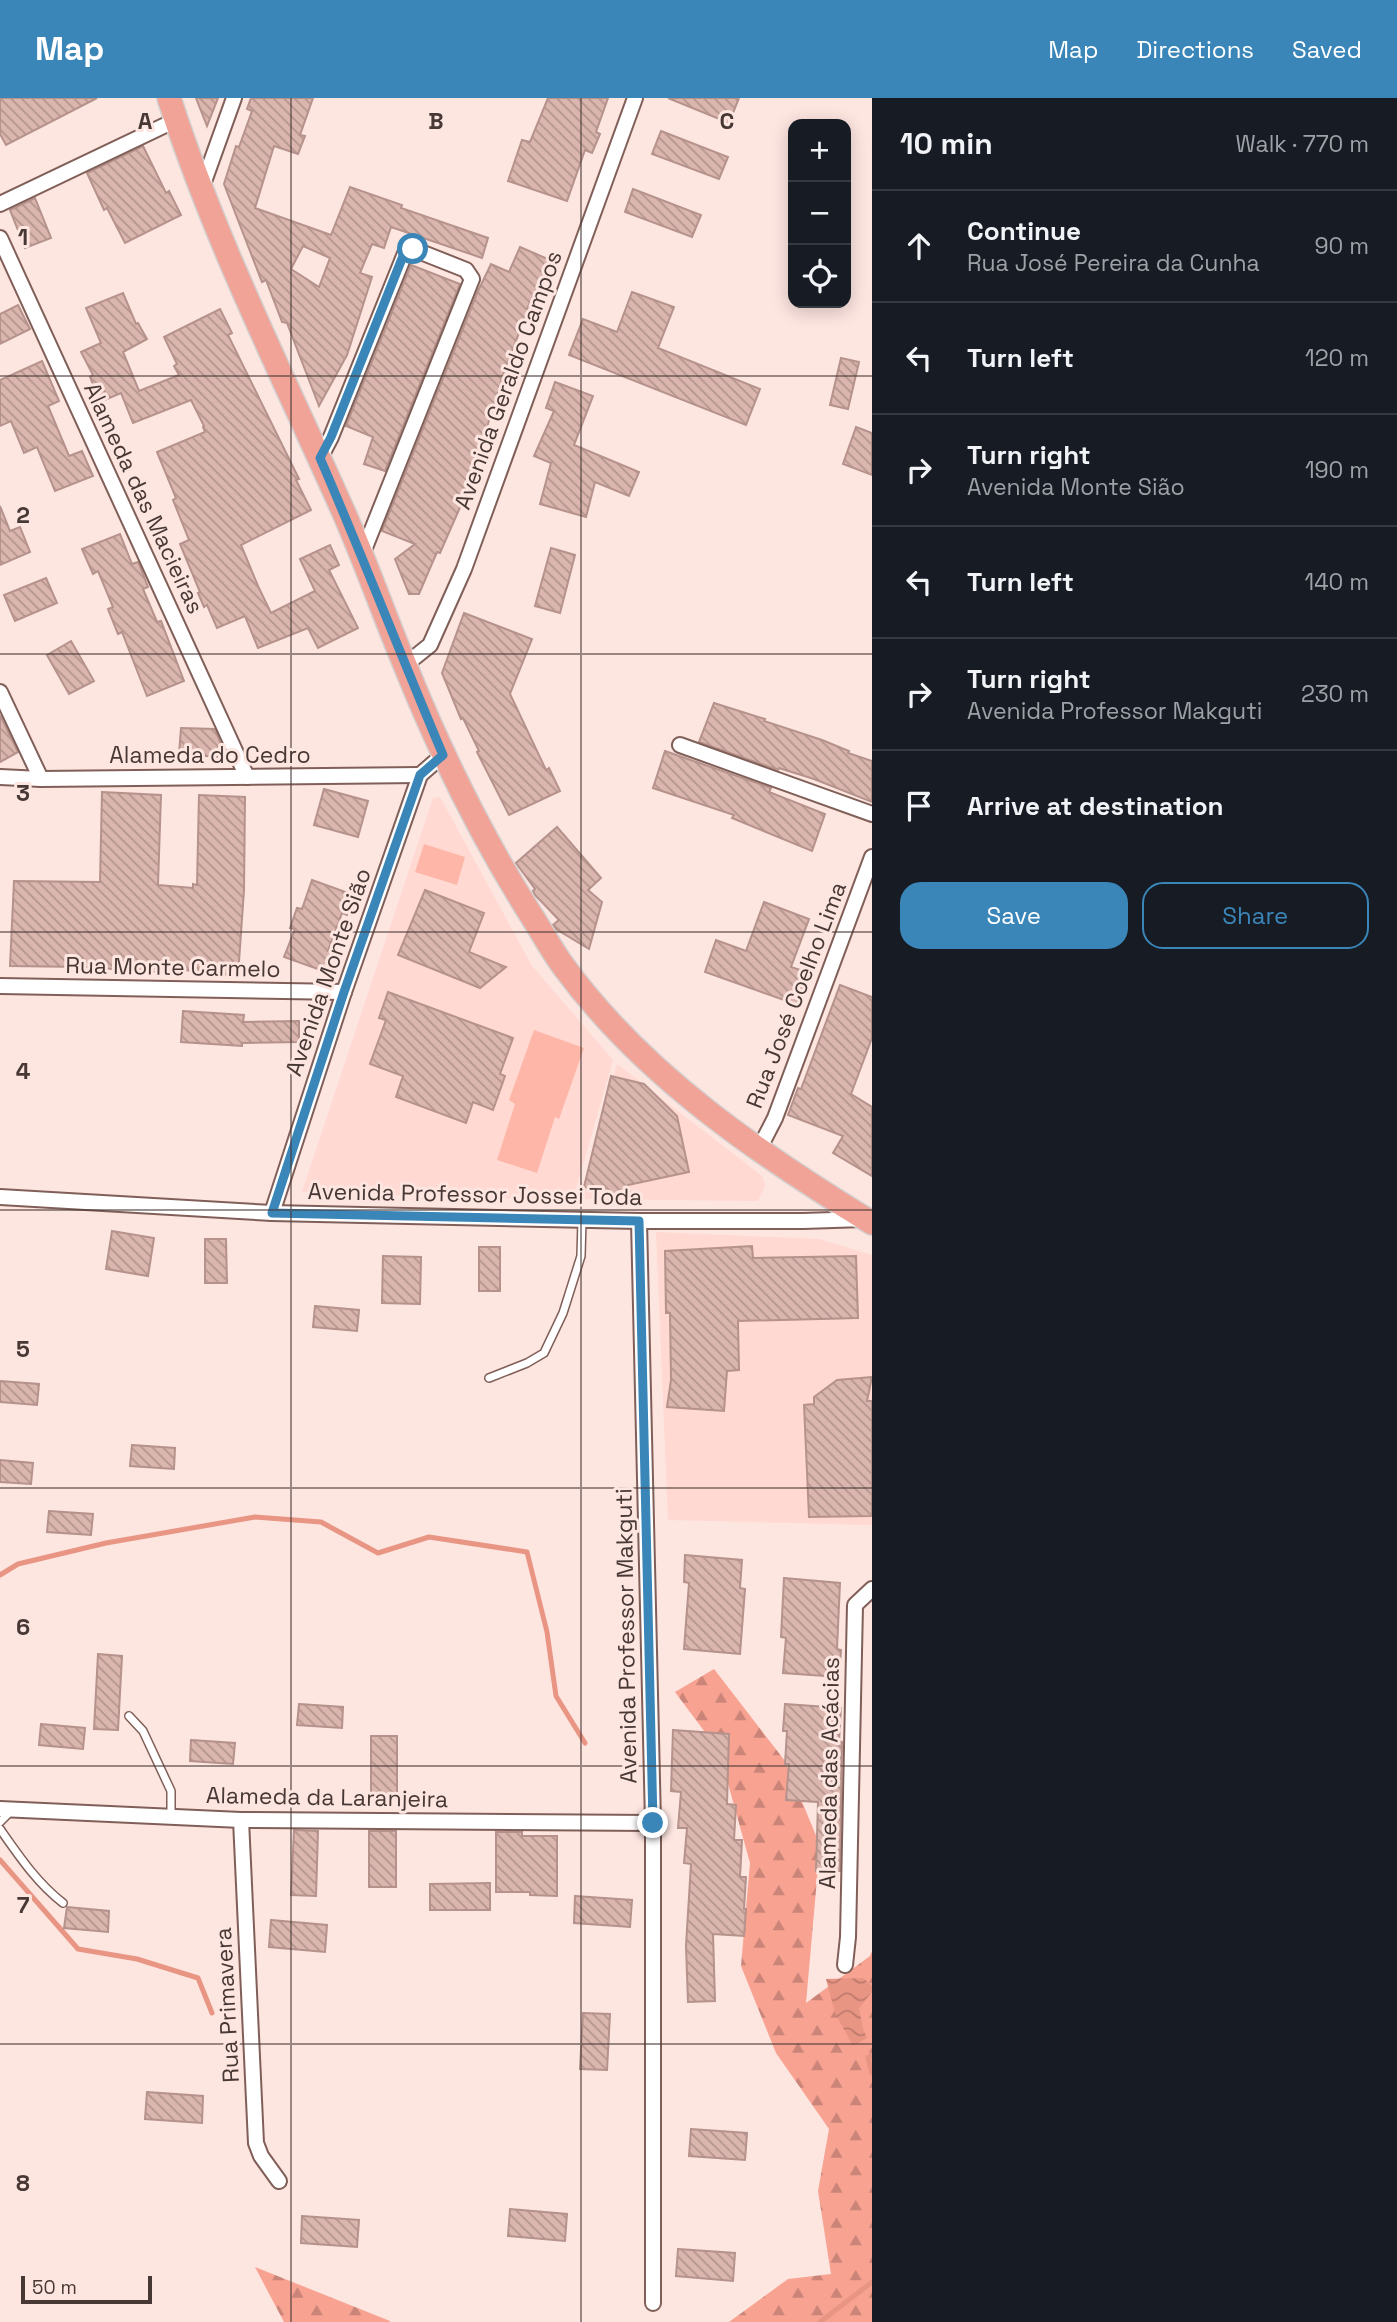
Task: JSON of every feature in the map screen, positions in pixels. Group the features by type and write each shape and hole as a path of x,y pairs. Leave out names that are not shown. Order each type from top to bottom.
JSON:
{"main road":[{"path":"169,98 201,192 362,555 443,755 506,875 564,967 602,1013 650,1062 682,1091 759,1149 869,1221"}],"street":[{"path":"201,192 234,98"},
{"name":"Avenida Geraldo Campos","path":"405,665 430,645 464,569 635,98"},
{"path":"0,204 176,120"},
{"name":"Alameda das Macieiras","path":"0,238 247,777"},
{"path":"320,458 331,437 406,251 413,249 466,270 472,279 362,555"},
{"path":"0,692 41,779"},
{"path":"680,745 872,814"},
{"name":"Avenida Monte Sião","path":"272,1213 344,992 420,775 443,755"},
{"name":"Alameda do Cedro","path":"0,777 41,779 420,775"},
{"name":"Rua José Coelho Lima","path":"759,1149 775,1118 872,857"},
{"name":"Rua Monte Carmelo","path":"0,986 344,992"},
{"name":"Avenida Professor Jossei Toda","path":"0,1197 272,1213 639,1221 869,1221"},
{"name":"Avenida Professor Makguti","path":"639,1221 653,1823 653,2303"},
{"name":"Alameda das Acácias","path":"845,1965 848,1937 855,1605 872,1589"},
{"name":"Alameda da Laranjeira","path":"6,1810 241,1820 653,1823"},
{"name":"Rua Primavera","path":"241,1820 256,2143 261,2156 279,2181"}],"lane":[{"path":"489,1378 544,1353 563,1313 581,1256 582,1220"},
{"path":"129,1716 143,1731 171,1791 171,1817"},
{"path":"0,1822 6,1810"},
{"path":"0,1829 22,1861 49,1892 63,1903"}],"shaded area":[{"path":"440,797 532,966 613,1060 573,1200 302,1192 433,798"},
{"path":"424,844 465,857 457,885 415,872"},
{"path":"534,1030 584,1048 559,1119 555,1117 537,1173 497,1160 515,1104 509,1100"},
{"path":"617,1064 762,1176 765,1185 758,1201 579,1199"},
{"path":"656,1232 819,1239 872,1255 872,1525 668,1520"}],"green space":[{"path":"714,1669 785,1761 820,1845 806,2003 870,1956 872,1951 872,2322 729,2322 788,2279 831,2274 818,2191 829,2129 776,2053 741,1966 750,1863 719,1751 675,1692"},
{"path":"255,2267 390,2321 390,2322 284,2322"}],"water":[{"path":"863,1978 872,1986 872,1992 859,2008 867,2038 853,2046 835,2013 826,1979"}],"building":[{"path":"0,98 97,98 6,145 0,134"},
{"path":"196,98 218,98 207,126"},
{"path":"251,98 313,98 300,135 305,136 298,154 274,146 255,208 331,235 350,187 488,238 482,258 391,227 384,248 372,244 360,273 372,277 347,355 319,406 287,323 282,322 266,280 262,282 224,184 236,146 239,147 252,111 247,109","holes":["303,246 330,258 319,287 291,269"]},
{"path":"548,98 608,98 596,132 600,134 592,153 585,150 567,201 508,181 522,140 530,142"},
{"path":"668,98 739,98 729,123"},
{"path":"661,131 728,157 719,179 652,154"},
{"path":"143,146 166,193 169,191 181,215 125,243 107,208 104,210 87,173"},
{"path":"633,189 701,215 692,237 625,212"},
{"path":"35,198 51,238 25,248 10,210"},
{"path":"520,247 550,260 527,309 505,369 489,427 466,482 470,484 465,496 419,594 409,594 395,559 415,544 382,531 491,264 509,272"},
{"path":"411,265 460,284 385,471 364,464 373,437 346,426"},
{"path":"632,292 674,307 658,348 760,389 746,425 569,355 583,319 617,332"},
{"path":"123,293 136,324 138,323 147,339 123,352 139,391 179,375 174,366 177,364 164,337 220,309 232,333 228,335 299,479 296,480 311,510 241,545 258,586 271,613 315,591 300,559 330,545 339,565 329,570 358,628 318,648 308,628 258,648 245,616 217,628 207,605 204,607 180,544 189,540 173,500 176,498 157,452 205,432 204,426 191,400 133,423 121,393 100,402 90,377 93,375 81,352 101,343 86,308"},
{"path":"18,305 30,329 0,344 0,314"},
{"path":"841,358 859,362 848,409 830,405"},
{"path":"42,361 59,401 48,406 69,456 82,451 93,476 55,491 37,447 24,453 11,421 0,426 0,380"},
{"path":"555,382 593,396 574,445 639,472 629,496 595,482 586,517 540,504 551,463 534,456 554,411 546,408"},
{"path":"856,427 872,433 872,475 843,464"},
{"path":"0,506 10,531 20,527 30,552 0,565"},
{"path":"120,534 132,564 139,564 148,587 143,589 157,622 161,621 184,681 147,696 122,632 118,634 108,609 113,607 98,571 93,574 82,549"},
{"path":"551,548 575,555 560,613 535,606"},
{"path":"46,578 57,603 15,621 4,595"},
{"path":"464,613 532,639 510,694 546,770 549,768 560,791 509,815 463,718 461,719 442,673"},
{"path":"71,641 94,681 69,694 47,655"},
{"path":"714,703 765,719 764,721 822,740 872,761 872,802 814,779 779,768 778,770 699,742"},
{"path":"0,715 18,752 0,762"},
{"path":"181,728 215,729 220,742 219,757 179,754"},
{"path":"665,751 771,788 769,792 825,814 812,851 732,818 734,815 653,788"},
{"path":"324,789 368,801 358,837 314,825"},
{"path":"102,792 161,795 158,885 193,888 193,884 197,885 199,795 245,797 244,890 238,976 184,970 184,974 84,967 10,966 14,881 100,882"},
{"path":"557,827 601,878 588,890 602,902 589,949 556,929 553,925 559,920 535,895 535,889 516,863"},
{"path":"312,880 354,895 347,915 342,913 328,951 333,952 326,972 284,957 295,929 290,928 297,908 302,909"},
{"path":"425,890 484,913 469,952 506,967 480,988 398,955"},
{"path":"764,902 809,919 791,967 809,973 798,1005 705,972 716,940 746,951"},
{"path":"840,985 872,997 872,1038 851,1094 872,1107 872,1176 833,1153 843,1136 788,1115 798,1088 801,1089"},
{"path":"388,992 513,1038 500,1074 505,1076 493,1110 473,1102 466,1123 396,1097 403,1076 370,1064 386,1020 379,1018"},
{"path":"183,1011 244,1015 243,1022 299,1021 299,1042 242,1043 242,1046 181,1042"},
{"path":"611,1076 644,1084 677,1116 689,1172 628,1185 630,1194 621,1196 584,1187"},
{"path":"112,1231 154,1238 148,1276 106,1269"},
{"path":"205,1239 226,1239 227,1283 205,1283"},
{"path":"752,1246 753,1258 856,1256 858,1318 738,1321 739,1370 727,1371 724,1411 667,1407 671,1380 670,1313 666,1313 665,1251"},
{"path":"479,1247 500,1247 500,1291 479,1291"},
{"path":"383,1256 421,1257 420,1304 382,1303"},
{"path":"315,1306 359,1310 357,1331 313,1327"},
{"path":"872,1377 867,1401 872,1401 872,1516 809,1517 804,1405 814,1404 814,1397 837,1380"},
{"path":"0,1381 39,1384 37,1405 0,1402"},
{"path":"132,1445 175,1448 174,1469 130,1466"},
{"path":"0,1460 33,1463 31,1484 0,1482"},
{"path":"49,1511 93,1514 91,1535 47,1532"},
{"path":"685,1555 742,1560 740,1588 745,1589 740,1654 684,1649 689,1583 684,1582"},
{"path":"784,1578 840,1583 837,1649 841,1650 839,1677 783,1673 786,1638 781,1637"},
{"path":"98,1654 122,1656 118,1730 94,1729"},
{"path":"299,1704 343,1707 342,1728 297,1725"},
{"path":"785,1704 841,1708 840,1871 816,1871 818,1802 786,1800 789,1764 785,1764"},
{"path":"41,1724 85,1728 83,1749 39,1745"},
{"path":"673,1730 729,1734 727,1804 736,1805 734,1840 742,1840 740,1877 746,1877 746,1909 744,1936 713,1934 715,2001 688,2002 686,1946 691,1864 684,1863 687,1828 678,1828 681,1792 671,1791"},
{"path":"371,1736 397,1736 397,1796 371,1796"},
{"path":"191,1740 235,1743 233,1764 190,1761"},
{"path":"294,1830 318,1831 316,1896 291,1895"},
{"path":"369,1831 396,1831 396,1887 369,1887"},
{"path":"496,1832 522,1832 522,1836 557,1836 557,1896 530,1895 530,1892 496,1892"},
{"path":"490,1883 490,1910 430,1910 430,1884"},
{"path":"575,1896 632,1900 630,1927 574,1923"},
{"path":"67,1907 109,1911 108,1932 64,1928"},
{"path":"271,1920 327,1925 325,1952 269,1947"},
{"path":"583,2013 610,2014 607,2070 580,2069"},
{"path":"147,2092 203,2096 202,2123 145,2119"},
{"path":"691,2129 747,2133 745,2160 689,2156"},
{"path":"510,2209 567,2214 565,2241 508,2236"},
{"path":"302,2216 359,2220 357,2247 301,2243"},
{"path":"678,2249 735,2253 733,2281 676,2276"}],"waterway":[{"path":"0,1575 18,1564 106,1543 255,1517 321,1522 378,1553 429,1537 527,1552 547,1632 556,1696 585,1743"},
{"path":"0,1860 78,1949 137,1959 198,1978 212,2013"},
{"path":"872,2055 868,2058 872,2073"},
{"path":"820,2322 872,2282"}],"route":[{"path":"413,249 406,251 403,256 331,437 320,458 443,755 420,775 344,992 272,1213 639,1221 653,1823"}]}
